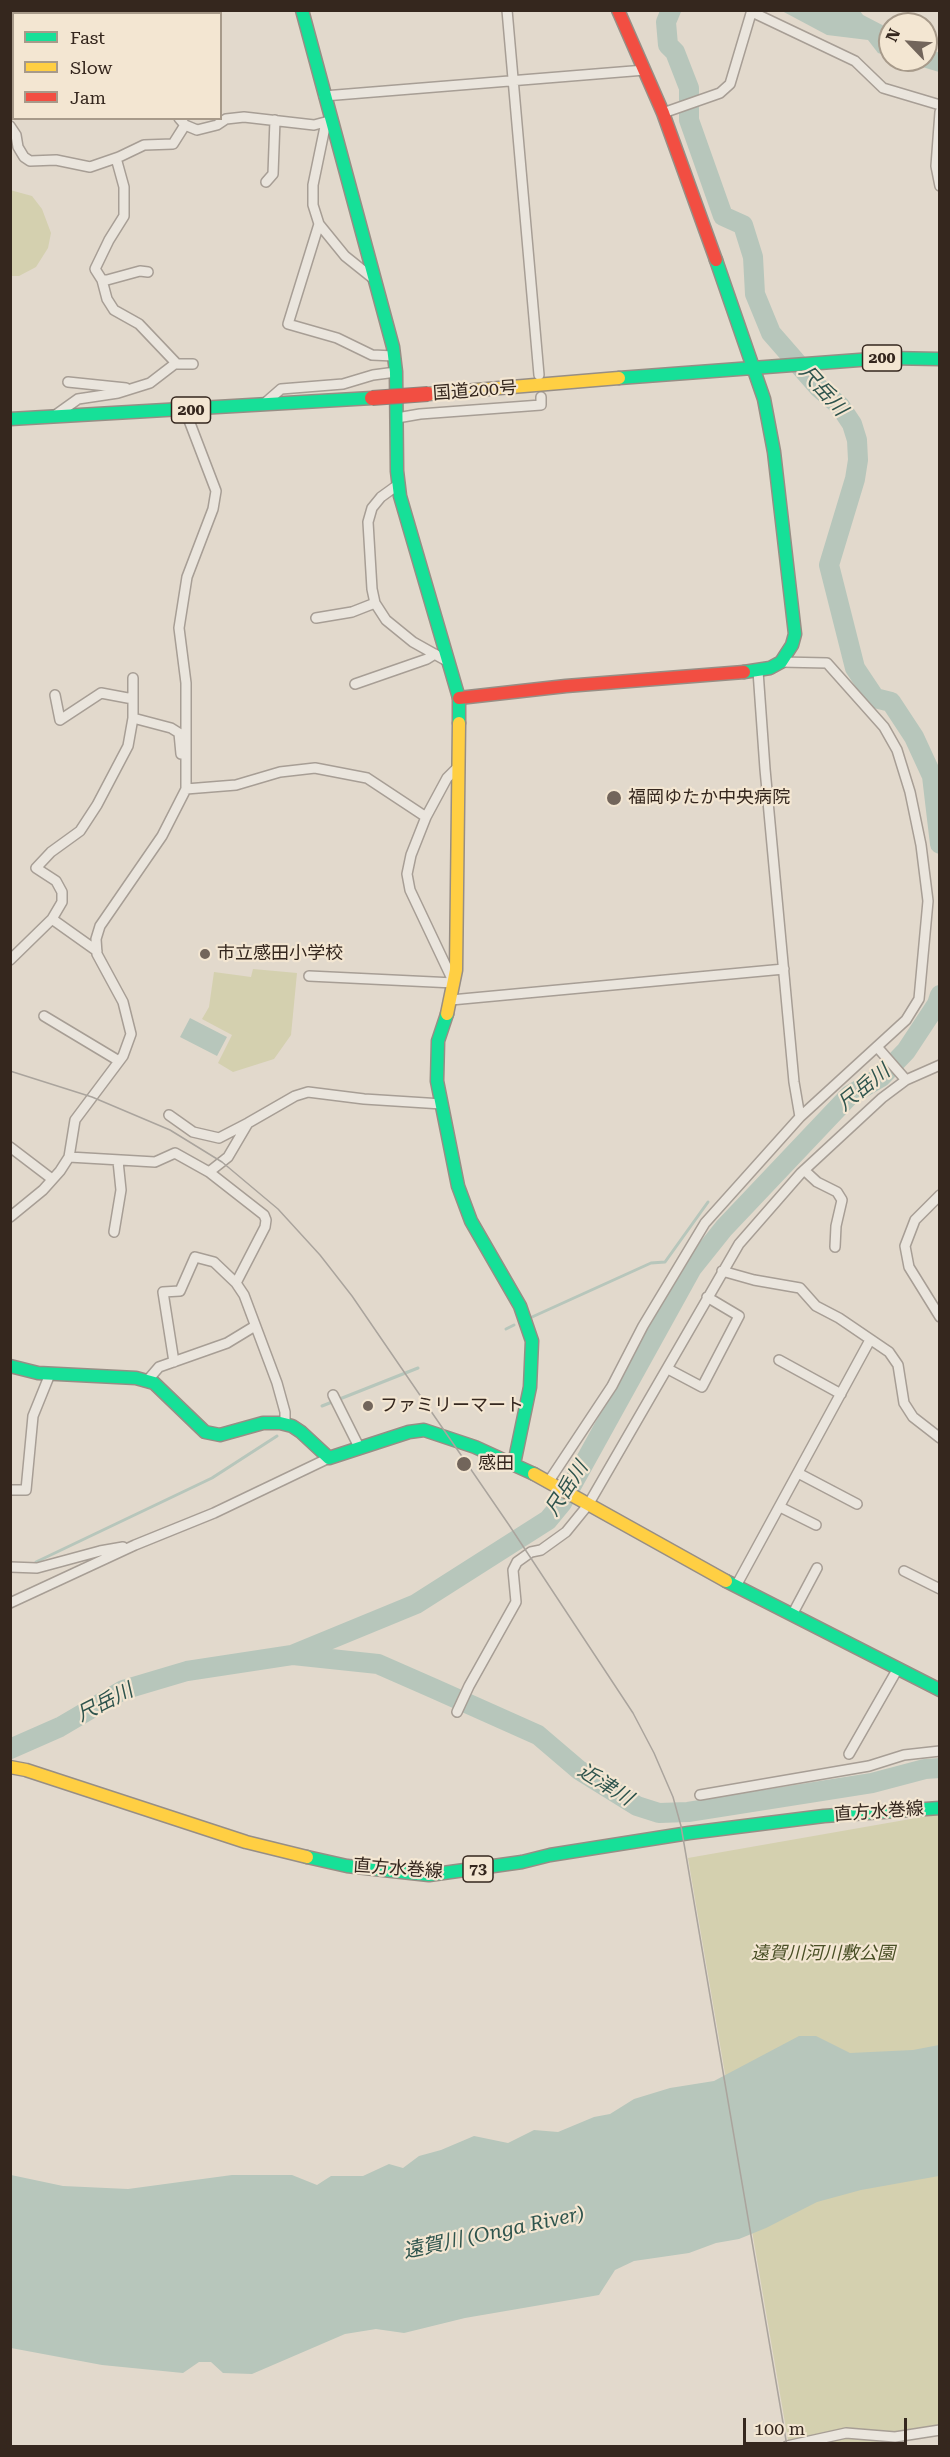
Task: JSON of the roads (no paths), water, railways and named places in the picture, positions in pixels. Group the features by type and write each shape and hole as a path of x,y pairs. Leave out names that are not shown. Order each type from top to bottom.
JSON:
{"main road":[{"path":"302,10 324,96 328,122 375,280 394,356 400,496 441,657 459,698 457,951 451,1000 438,1041 436,1058 442,1104 458,1186 471,1221 520,1306 532,1341 530,1387 514,1464"},
{"path":"459,698 770,668 781,662 792,645 795,634 774,452 764,399 663,112 618,10"},
{"name":"国道200号","path":"10,419 372,398 824,362 886,358 939,359"},
{"path":"10,1366 50,1374 136,1378 147,1381 163,1389 205,1432 220,1435 263,1423 285,1424 301,1432 329,1458 409,1432 424,1430 475,1447 549,1481 588,1505 736,1586 939,1690"},
{"name":"直方水巻線","path":"10,1767 26,1770 246,1842 347,1866 429,1875 522,1862 550,1855 689,1833 824,1816 939,1808"}],"street":[{"path":"507,10 539,375"},
{"path":"663,112 720,93 730,84 752,11 855,61 883,88 939,105"},
{"path":"324,96 645,70"},
{"path":"939,112 936,166 939,186"},
{"path":"10,126 16,135 18,147 24,157 30,161 56,160 90,167 144,145 173,144 182,122 197,130 216,125 226,119 244,117 314,125 328,122 313,185 313,205 319,224 345,256 375,280"},
{"path":"266,182 273,174 275,120"},
{"path":"116,158 124,187 124,216 109,240 96,269 102,280 107,299 114,310 140,324 176,363"},
{"path":"319,224 288,324 337,338 372,355 394,356"},
{"path":"102,280 140,271 148,272"},
{"path":"55,416 78,399 150,383 176,363 193,364"},
{"path":"262,405 281,389 343,384 373,375 396,372"},
{"path":"68,382 131,388"},
{"path":"397,418 420,414 541,405 541,397"},
{"path":"10,1217 44,1190 69,1156 75,1120 120,1061 130,1034 123,1002 97,951 96,939 100,926 162,836 186,789 186,683 179,628 187,577 213,508 216,491 185,410"},
{"path":"399,484 381,497 372,508 368,522 375,603 386,620 413,642 441,657"},
{"path":"316,618 352,612 375,603"},
{"path":"355,684 427,659 441,657"},
{"path":"549,1481 612,1386 643,1326 705,1223 800,1117 879,1049 906,1020 920,999 928,901 921,845 908,784 897,750 884,727 835,669 827,663 781,662"},
{"path":"758,670 794,1082 800,1117"},
{"path":"10,960 52,919 63,902 62,892 56,881 36,868 51,852 80,831 97,806 128,746 133,718 133,678"},
{"path":"55,695 60,720 101,693 133,699"},
{"path":"133,718 171,728 179,733 186,789"},
{"path":"309,976 454,983 410,890 407,874 411,855 426,817 447,778 459,766"},
{"path":"186,789 236,784 280,772 315,768 367,778 426,817"},
{"path":"52,919 97,951"},
{"path":"451,1000 784,969"},
{"path":"44,1016 120,1061"},
{"path":"879,1049 904,1078"},
{"path":"457,1712 465,1693 516,1602 513,1570 517,1562 531,1552 541,1550 566,1532 588,1505 739,1244 804,1170 904,1078 939,1065"},
{"path":"169,1115 193,1132 219,1138 295,1096 308,1092 364,1099 442,1104"},
{"path":"209,1172 228,1157 248,1123"},
{"path":"10,1147 52,1179"},
{"path":"69,1156 155,1162 175,1153 209,1172 264,1215 266,1220 265,1227 236,1283"},
{"path":"114,1232 121,1190 118,1161"},
{"path":"804,1170 817,1182 837,1192 842,1200 836,1226 835,1247"},
{"path":"939,1195 915,1220 905,1246 909,1267 939,1317"},
{"path":"174,1362 163,1292 180,1291 195,1257 214,1262 236,1283 244,1295 277,1383 285,1412 285,1424"},
{"path":"722,1271 754,1280 800,1288 816,1306 839,1318 889,1352 898,1365 904,1403 913,1417 939,1438"},
{"path":"668,1369 702,1387 739,1316 707,1297"},
{"path":"147,1381 159,1368 227,1343 255,1326"},
{"path":"736,1586 870,1340"},
{"path":"779,1360 841,1394"},
{"path":"10,1490 26,1490 33,1416 50,1374"},
{"path":"335,1399 359,1447"},
{"path":"10,1603 135,1545 214,1513 329,1458"},
{"path":"798,1473 857,1503"},
{"path":"780,1506 816,1525"},
{"path":"10,1567 37,1568 100,1551 135,1545"},
{"path":"792,1615 817,1568"},
{"path":"904,1571 939,1589"},
{"path":"849,1754 897,1670"},
{"path":"700,1795 869,1766 904,1755 939,1751"},
{"path":"787,2446 846,2433 895,2438 939,2430"},
{"path":"912,2436 913,2446"}],"water":[{"path":"782,11 860,11 878,23 878,53 868,40 827,35"},
{"path":"190,1018 227,1037 217,1056 180,1037"},
{"name":"遠賀川 (Onga River)","path":"799,2036 816,2036 850,2053 913,2050 939,2045 939,2176 861,2190 817,2202 739,2239 716,2243 689,2253 634,2261 615,2270 599,2295 465,2318 404,2333 376,2329 345,2334 252,2374 223,2373 211,2362 199,2362 183,2373 102,2365 11,2348 11,2175 63,2186 128,2189 232,2175 292,2175 317,2185 331,2176 363,2176 389,2164 403,2168 419,2156 441,2150 474,2136 508,2143 534,2130 558,2132 594,2117 610,2114 634,2099 670,2088 714,2081"}],"waterway":[{"name":"尺岳川","path":"671,10 666,22 668,45 675,52 689,88 689,120 723,216 743,225 753,257 755,294 771,333 819,388 840,406 852,424 857,440 858,460 855,479 829,565 855,668 875,698 891,702 914,737 932,776 940,844"},
{"name":"尺岳川","path":"10,1749 60,1727 123,1690 187,1671 292,1655 416,1604 548,1520 562,1503 692,1268 724,1228 850,1095 881,1077 906,1051 937,1004 940,995"},
{"path":"532,1317 651,1263 665,1262 708,1202"},
{"path":"506,1329 514,1325"},
{"path":"322,1406 418,1368"},
{"path":"36,1562 212,1478 277,1436"},
{"name":"近津川","path":"293,1655 378,1664 538,1735 579,1770 637,1806 659,1813 688,1812 872,1783 925,1769 940,1768"}],"tram line":[{"path":"10,1071 92,1097 170,1130 222,1162 278,1209 320,1255 352,1296 509,1525 633,1713 673,1797 681,1826 787,2446"}],"place":[{"name":"福岡ゆたか中央病院","path":"614,798"},
{"name":"市立感田小学校","path":"205,954"},
{"name":"ファミリーマート","path":"368,1406"},
{"name":"感田","path":"464,1464"}],"park label":[{"name":"遠賀川河川敷公園","path":"823,1954"}]}
